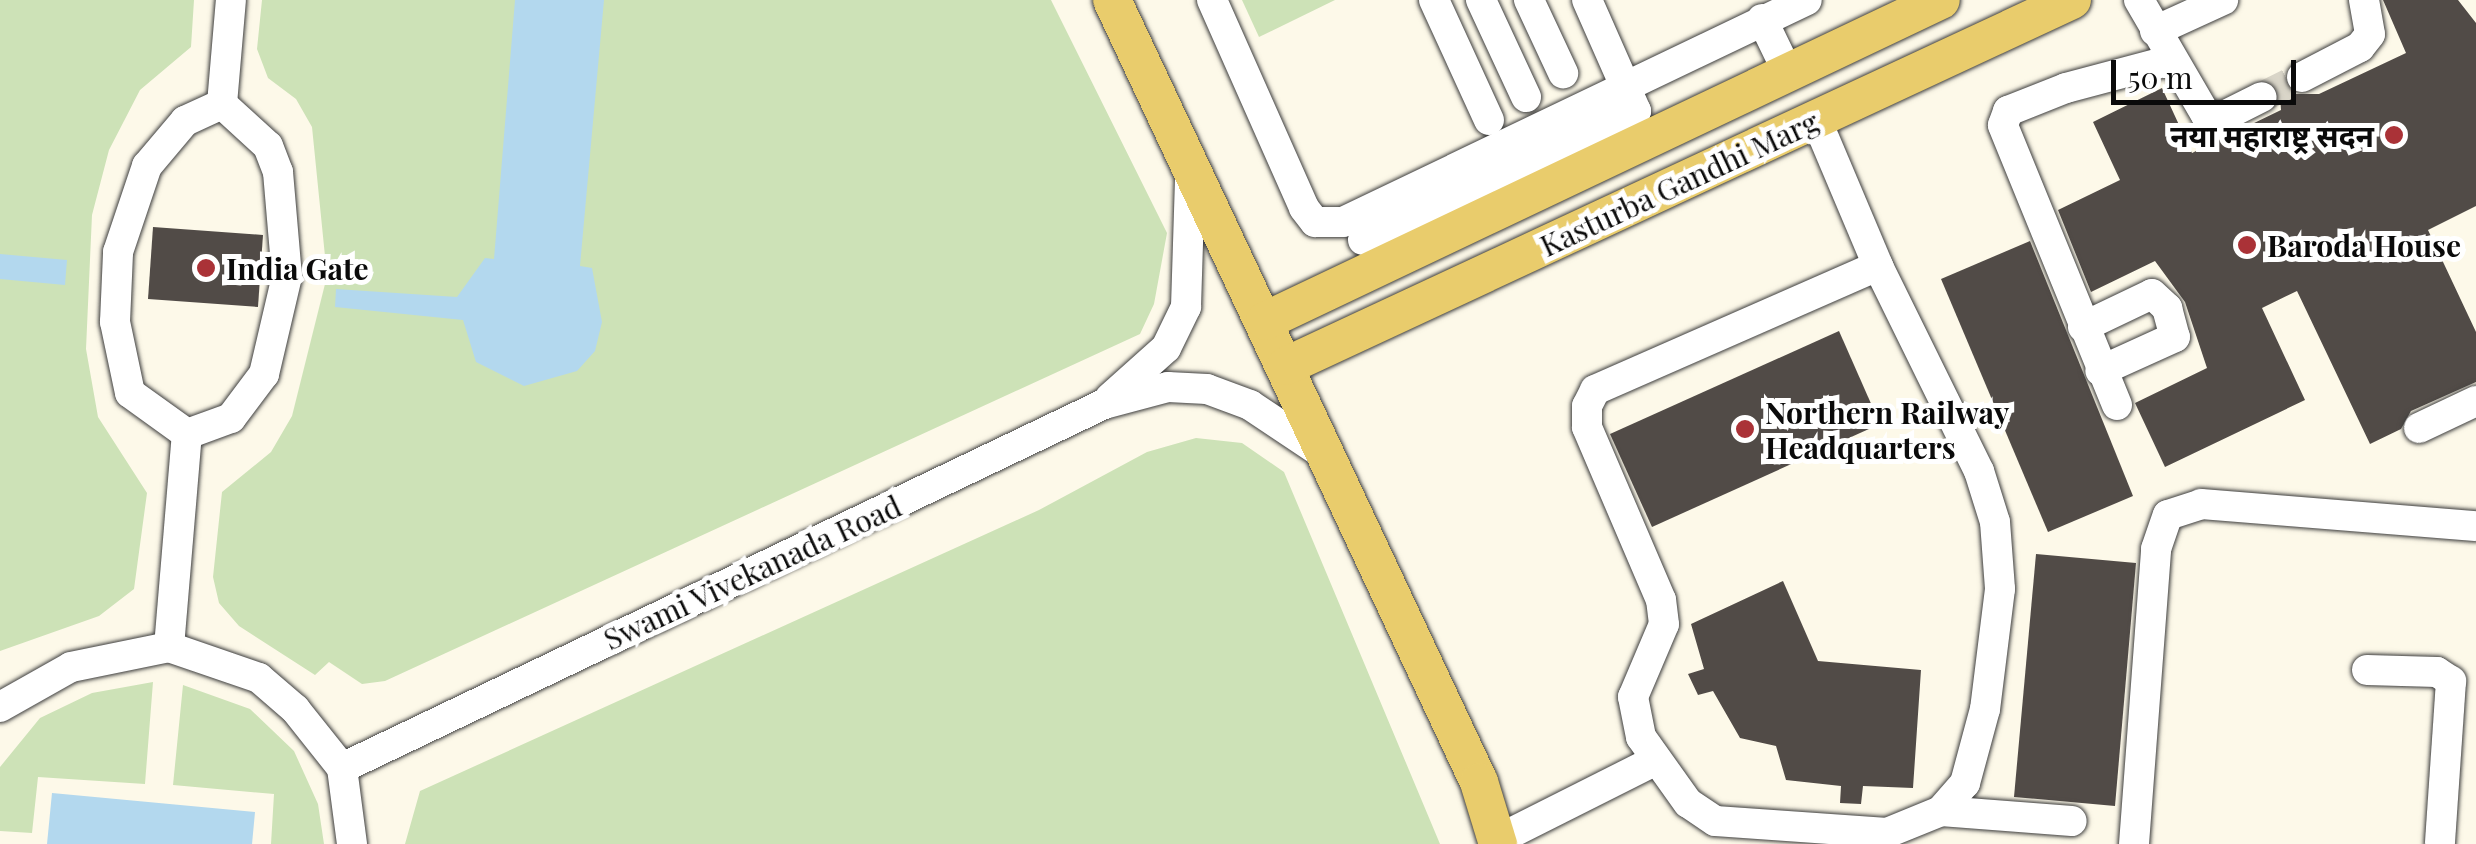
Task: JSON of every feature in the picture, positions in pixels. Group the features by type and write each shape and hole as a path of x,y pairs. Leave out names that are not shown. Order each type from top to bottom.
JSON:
{"main road":[{"path":"1112,0 1478,782 1514,840"},
{"name":"Kasturba Gandhi Marg","path":"1265,322 1940,0"},
{"name":"Kasturba Gandhi Marg","path":"1286,366 2072,0"}],"street":[{"path":"222,104 231,0"},
{"path":"1212,0 1315,222 1344,222 1807,0"},
{"path":"1434,0 1524,97"},
{"path":"1455,0 1524,97"},
{"path":"1481,0 1524,97"},
{"path":"1364,240 1636,111 1587,0"},
{"path":"2138,0 2206,116 2224,116 2262,97"},
{"path":"2155,31 2223,0"},
{"path":"2302,77 2360,46 2370,34 2364,0"},
{"path":"1524,97 1526,1"},
{"path":"1762,19 1788,73"},
{"path":"2116,405 2003,126 2008,112 2066,88 2171,60"},
{"path":"187,434 231,418 264,374 288,276 278,172 268,146 222,104"},
{"path":"187,434 130,393 115,322 118,252 147,166 185,121 222,104"},
{"path":"1816,118 1878,266 1980,471 1994,522 2000,590 1985,709 1965,783 1941,811"},
{"path":"1104,404 1166,348 1186,307 1194,209 1187,158"},
{"path":"1878,266 1595,390 1586,406 1587,427 1662,600 1664,624 1633,697 1640,737 1688,803 1715,821 1755,837 1887,832 1941,811 2072,821"},
{"path":"2083,327 2152,294 2166,308 2175,337 2100,371"},
{"path":"1104,404 1168,388 1206,389 1250,405 1328,458"},
{"path":"2419,428 2476,401"},
{"name":"Swami Vivekanada Road","path":"342,768 1104,404"},
{"path":"169,648 187,434"},
{"path":"2134,844 2156,549 2168,515 2202,504 2476,526"},
{"path":"0,707 71,667 169,648 258,678 296,709 342,768 352,844"},
{"path":"2367,670 2437,672 2451,681 2440,844"},
{"path":"1514,840 1656,760"}],"green space":[{"path":"0,0 194,0 191,47 140,90 109,150 92,215 86,349 98,417 147,493 134,589 99,616 0,651"},
{"path":"262,0 1051,0 1167,233 1154,304 1140,334 385,681 362,684 329,662 315,675 239,626 219,603 213,577 222,492 271,452 292,416 327,276 312,127 296,99 268,78 257,49"},
{"path":"1242,0 1335,0 1259,37"},
{"path":"1196,438 1242,443 1284,472 1440,844 405,844 420,791 1039,510 1147,452"},
{"path":"153,682 145,784 38,777 32,833 0,831 0,767 40,718 92,693"},
{"path":"183,685 250,709 294,751 318,804 324,844 271,844 274,794 173,785"}],"water":[{"path":"515,0 604,0 580,266 592,268 602,322 595,351 577,371 524,386 476,362 463,320 335,307 336,289 457,297 485,258 494,259"},
{"path":"0,254 67,260 65,285 0,279"},
{"path":"52,793 255,812 252,844 47,844"}],"building":[{"name":"Baroda House","path":"2383,0 2458,0 2476,23 2476,206 2428,230 2476,332 2476,382 2411,411 2401,429 2370,444 2297,291 2262,308 2305,400 2165,467 2135,403 2207,368 2185,302 2155,261 2091,292 2058,210 2120,180 2093,122 2162,88 2192,153 2281,110 2280,94 2319,94 2406,53"},
{"path":"153,227 263,235 258,307 148,299"},
{"path":"2030,241 2133,496 2048,532 1941,279"},
{"name":"Northern Railway Headquarters","path":"1839,331 1880,424 1652,527 1610,434"},
{"path":"2036,554 2136,563 2115,806 2014,797"},
{"path":"1783,581 1818,661 1921,670 1913,788 1863,786 1861,804 1840,803 1841,786 1786,780 1776,746 1740,738 1713,691 1698,695 1688,674 1704,669 1691,624"}],"tunnel":[{"path":"2262,97 2302,77"}],"place":[{"name":"नया महाराष्ट्र सदन","path":"2394,135"},
{"name":"Baroda House","path":"2247,245"},
{"name":"India Gate","path":"206,268"},
{"name":"Northern Railway Headquarters","path":"1745,429"}]}
